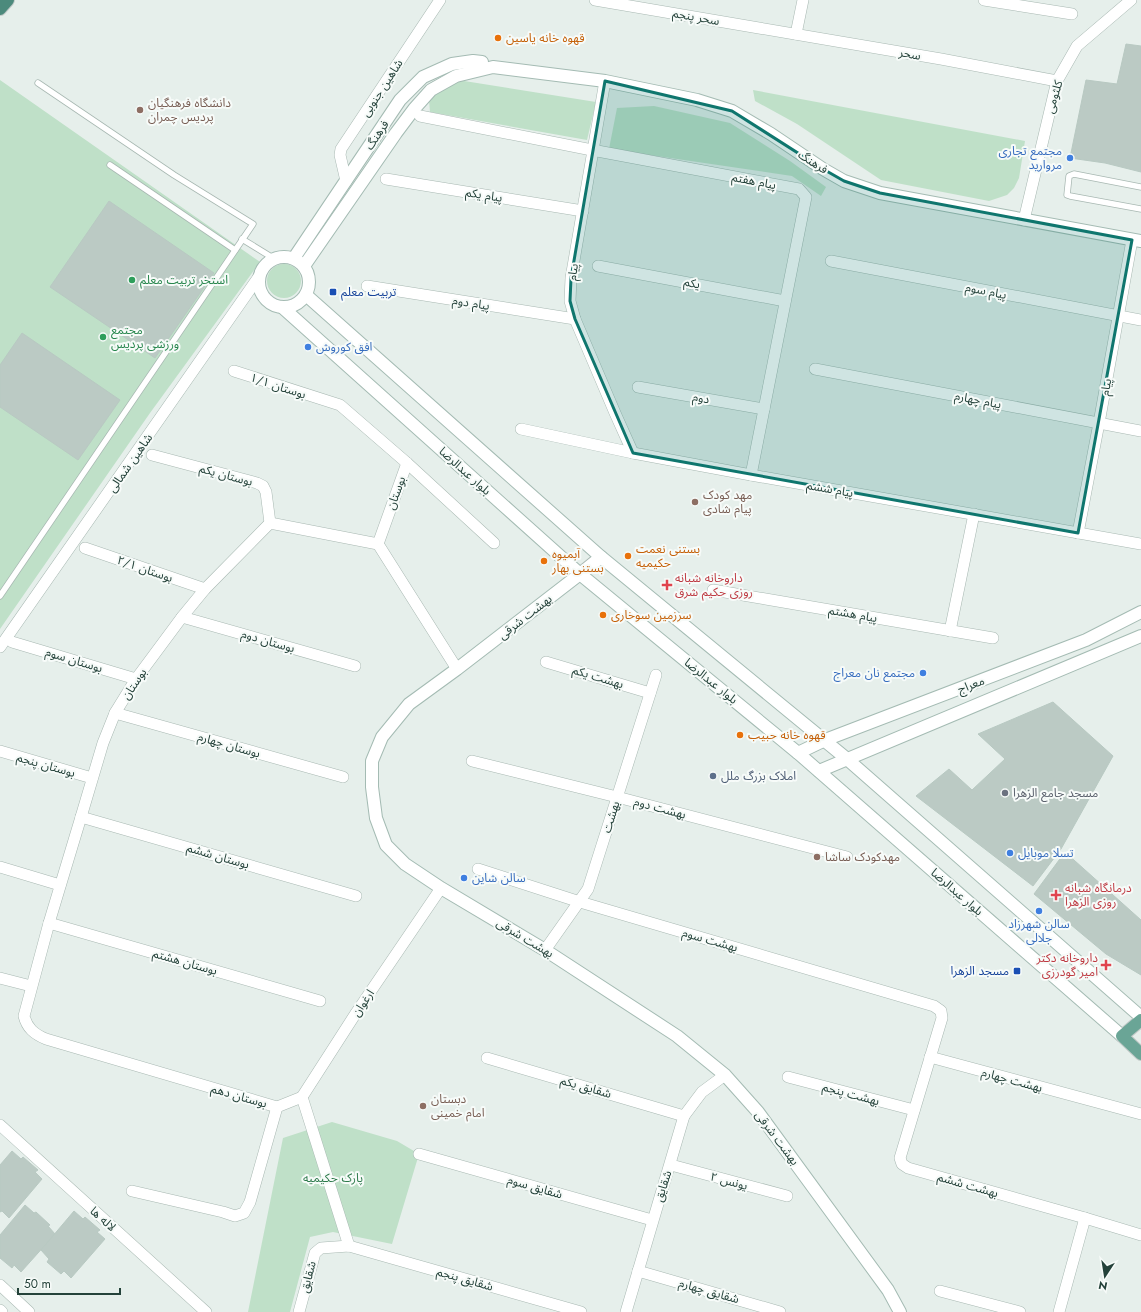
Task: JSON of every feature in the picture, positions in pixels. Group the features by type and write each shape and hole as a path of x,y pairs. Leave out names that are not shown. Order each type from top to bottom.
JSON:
{"highway":[{"path":"0,9 8,0"}],"main road":[{"name":"فرهنگ","path":"294,258 400,100 423,77 452,64 473,61 605,81 697,100 732,111 844,181 880,193 1137,240"},
{"name":"فرهنگ","path":"304,266 396,132 431,90 456,76 487,64"},
{"path":"287,256 294,258 304,266 308,273 309,288 301,301 289,307 282,307 273,305 266,301 258,286 258,278 266,263 273,258 287,256"},
{"path":"306,295 601,557 825,740 1141,1017"},
{"name":"بلوار عبدالرضا","path":"282,307 580,574 798,753 1140,1052"},
{"name":"بهشت شرقی","path":"601,557 457,669 409,704 382,736 372,761 372,787 376,818 386,845 405,864 441,888 545,950 677,1036 725,1075 758,1112 888,1290 900,1312"},
{"name":"معراج","path":"798,753 825,740 1086,640 1141,612"},
{"name":"معراج","path":"819,771 1141,636"},
{"path":"1122,1036 1141,1020"}],"street":[{"name":"شاهین جنوبی","path":"346,181 340,155 342,149 440,0"},
{"name":"سحر پنجم","path":"595,0 796,34"},
{"path":"796,34 803,0"},
{"path":"984,0 1072,14"},
{"name":"کلثومی","path":"1024,220 1057,81 1077,46 1131,0"},
{"name":"سحر","path":"796,34 1057,81"},
{"name":"پیام","path":"605,81 571,278 570,301 575,319 615,413 634,453"},
{"name":"پیام هفتم","path":"420,116 800,189 806,197 751,475"},
{"name":"پیام یکم","path":"386,179 582,212"},
{"name":"پیام","path":"1078,533 1118,316 1137,240"},
{"name":"پیام سوم","path":"830,261 1141,320"},
{"name":"یکم","path":"598,266 785,301"},
{"name":"شاهین شمالی","path":"0,647 258,278"},
{"name":"پیام دوم","path":"367,286 575,319"},
{"name":"پیام چهارم","path":"815,368 1141,431"},
{"name":"بوستان ۱/۱","path":"234,371 340,405 407,463 494,543"},
{"name":"دوم","path":"638,386 764,409"},
{"name":"پیام ششم","path":"521,429 634,453 751,475 1141,544"},
{"name":"بوستان یکم","path":"152,455 257,483 263,486 266,492 270,523"},
{"name":"بوستان","path":"378,544 407,463"},
{"path":"950,631 974,514"},
{"path":"270,523 378,544 457,669"},
{"name":"بوستان","path":"31,986 92,778 103,743 115,713 136,679 182,617 205,589 270,523"},
{"name":"بوستان ۲/۱","path":"84,548 205,589"},
{"name":"پیام هشتم","path":"713,590 993,638"},
{"name":"بوستان دوم","path":"182,617 355,666"},
{"name":"بوستان سوم","path":"12,642 136,679"},
{"name":"بهشت یکم","path":"546,662 650,693"},
{"name":"بهشت","path":"545,950 588,889 656,675"},
{"name":"بوستان چهارم","path":"115,713 343,776"},
{"name":"بوستان پنجم","path":"0,751 92,778"},
{"name":"بهشت دوم","path":"472,761 847,857"},
{"name":"بوستان ششم","path":"81,817 356,896"},
{"path":"0,867 60,885"},
{"name":"بهشت سوم","path":"478,869 580,902 934,1006 941,1011 942,1018 930,1057"},
{"name":"ارغوان","path":"302,1097 356,1013 441,888"},
{"name":"بوستان هشتم","path":"49,923 320,1001"},
{"path":"0,978 31,986"},
{"name":"بوستان دهم","path":"31,986 24,1016 26,1024 38,1036 53,1042 277,1107 250,1202 244,1213 235,1216 132,1191"},
{"name":"بهشت ششم","path":"930,1057 900,1158 902,1164 908,1168 1141,1235"},
{"name":"بهشت چهارم","path":"930,1057 1141,1114"},
{"name":"شقایق یکم","path":"487,1058 684,1116"},
{"name":"شقایق","path":"626,1312 684,1116 702,1092 725,1075"},
{"name":"بهشت پنجم","path":"788,1077 914,1110"},
{"path":"277,1107 302,1097 348,1246"},
{"name":"لاله ها","path":"0,1125 206,1312"},
{"name":"شقایق سوم","path":"418,1154 652,1220"},
{"name":"یونس ۲","path":"670,1165 787,1196"},
{"path":"1059,1312 1085,1218"},
{"name":"شقایق","path":"299,1312 315,1253 321,1248 348,1246"},
{"name":"شقایق پنجم","path":"348,1246 581,1312"},
{"name":"شقایق چهارم","path":"638,1270 780,1312"},
{"path":"0,1285 29,1312"},
{"path":"940,1292 1020,1312"}],"lane":[{"path":"0,596 253,224 174,174 38,84"},
{"path":"110,165 235,250"},
{"path":"1141,187 1074,174 1069,176 1066,192 1067,195 1070,196 1141,209"},
{"path":"242,239 273,258"}],"highlighted area":[{"path":"605,81 732,111 844,181 880,193 1132,240 1078,533 633,453 575,319 570,301 571,278"}],"green space":[{"name":"مجتمع ورزشی پردیس","path":"0,80 260,262 150,413 0,629"},
{"path":"458,80 596,102 587,140 430,112 429,100 439,90"},
{"path":"753,90 1025,141 1019,178 1014,188 1007,195 989,201 881,180 797,124 755,101"},
{"path":"654,106 730,123 790,161 826,187 821,196 792,176 609,149 617,108"},
{"path":"281,264 287,264 291,265 298,271 301,281 300,288 294,295 287,298 281,298 277,297 270,291 267,284 267,278 268,274 274,267"},
{"name":"پارک حکیمیه","path":"332,1122 397,1141 419,1154 392,1244 333,1232 310,1237 290,1312 248,1312 283,1138"}],"building":[{"path":"1126,44 1141,46 1141,172 1105,163 1070,158 1086,80 1117,84"},
{"name":"استخر تربیت معلم","path":"109,201 214,273 155,358 50,287"},
{"path":"22,333 120,400 78,460 0,407 0,365"},
{"name":"مسجد جامع الزهرا","path":"1053,702 1113,756 1061,849 1033,886 916,796 949,769 972,790 1005,759 978,734"},
{"path":"1065,852 1141,920 1141,975 1106,954 1034,894"},
{"path":"12,1151 21,1159 23,1157 38,1170 35,1172 42,1179 9,1218 2,1211 0,1212 0,1165"},
{"path":"25,1205 34,1213 36,1212 50,1225 48,1226 55,1234 21,1272 14,1265 12,1268 0,1258 0,1235"},
{"path":"74,1211 83,1219 85,1217 100,1230 97,1232 105,1239 71,1278 64,1271 61,1274 47,1262 49,1259 41,1250"}],"place":[{"name":"قهوه خانه یاسین","path":"498,38"},
{"name":"دانشگاه فرهنگیان پردیس چمران","path":"140,110"},
{"name":"مجتمع تجاری مروارید","path":"1070,158"},
{"name":"استخر تربیت معلم","path":"132,280"},
{"name":"تربیت معلم","path":"333,292"},
{"name":"مجتمع ورزشی پردیس","path":"103,337"},
{"name":"افق کوروش","path":"308,347"},
{"name":"مهد کودک پیام شادی","path":"695,502"},
{"name":"بستنی نعمت حکیمیه","path":"628,556"},
{"name":"آبمیوه بستنی بهار","path":"544,561"},
{"name":"داروخانه شبانه روزی حکیم شرق","path":"667,585"},
{"name":"سرزمین سوخاری","path":"603,615"},
{"name":"مجتمع نان معراج","path":"923,673"},
{"name":"قهوه خانه حبیب","path":"740,735"},
{"name":"املاک بزرگ ملل","path":"713,776"},
{"name":"مسجد جامع الزهرا","path":"1005,793"},
{"name":"تسلا موبایل","path":"1010,853"},
{"name":"مهدکودک ساشا","path":"817,857"},
{"name":"سالن شاین","path":"464,878"},
{"name":"درمانگاه شبانه روزی الزهرا","path":"1056,895"},
{"name":"سالن شهرزاد جلالی","path":"1039,911"},
{"name":"داروخانه دکتر امیر گودرزی","path":"1106,965"},
{"name":"مسجد الزهرا","path":"1017,971"},
{"name":"دبستان امام خمینی","path":"423,1106"}]}
